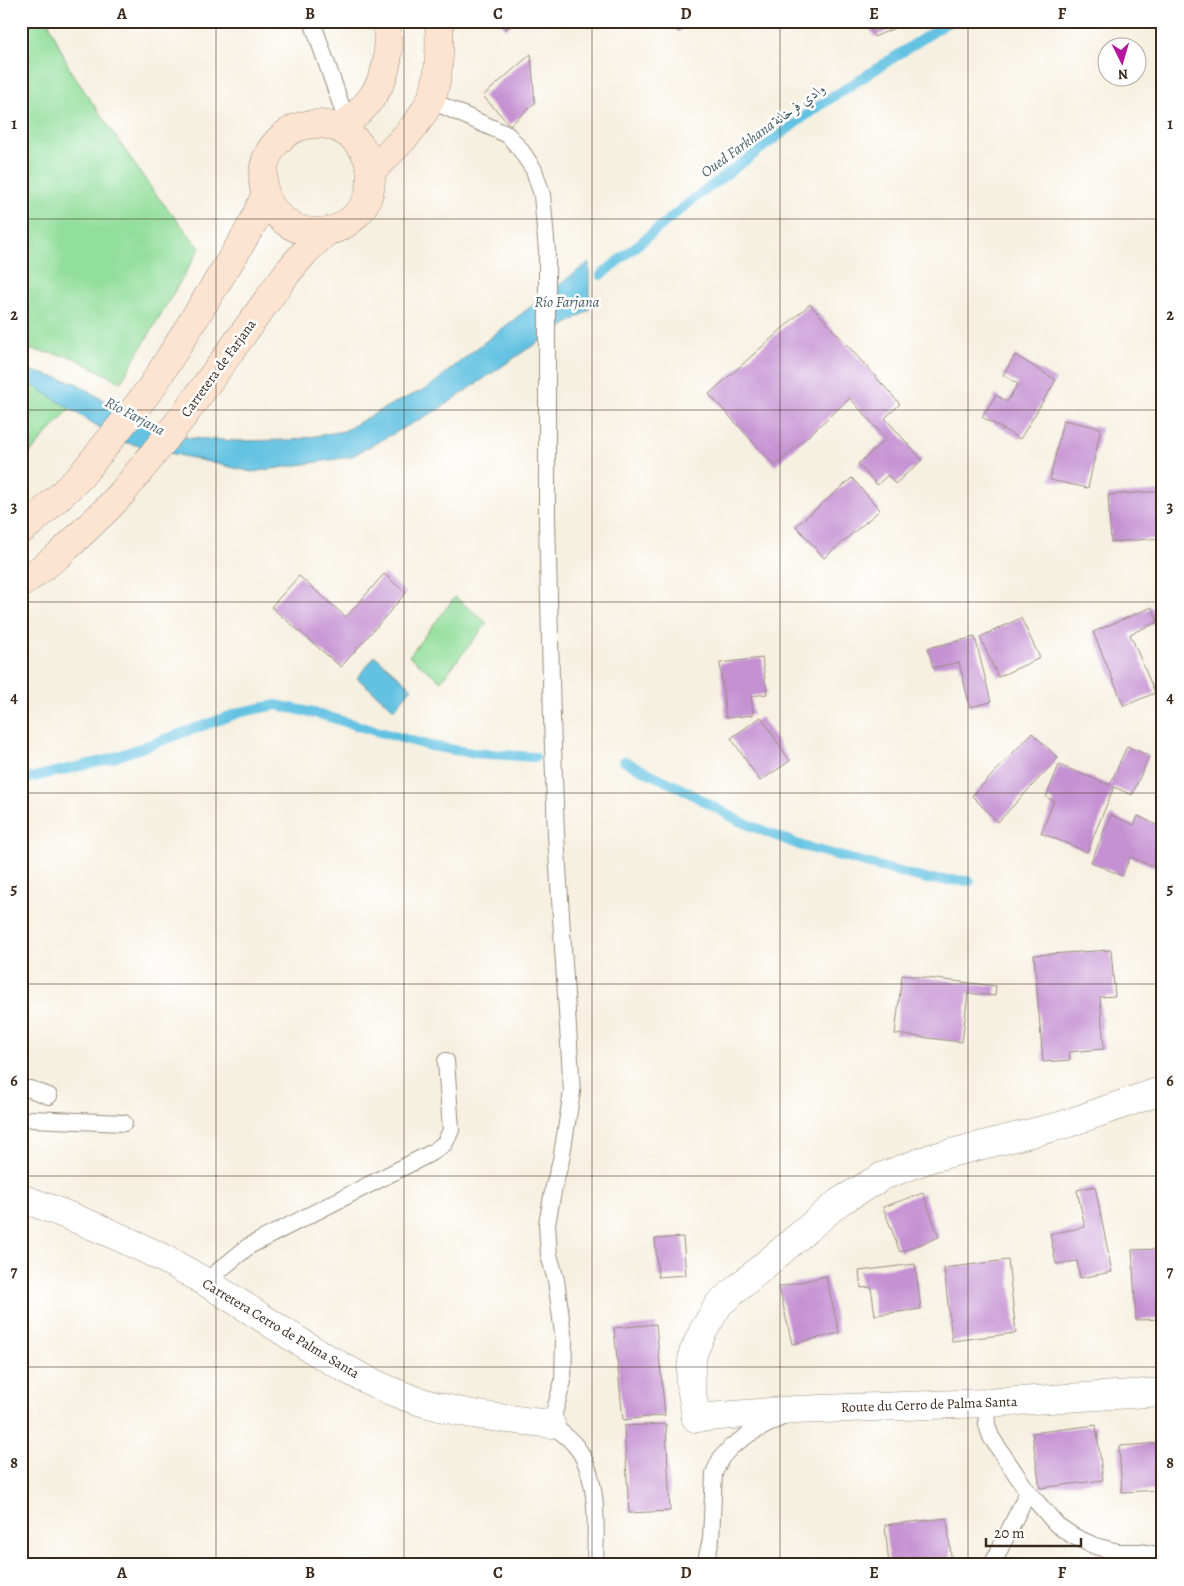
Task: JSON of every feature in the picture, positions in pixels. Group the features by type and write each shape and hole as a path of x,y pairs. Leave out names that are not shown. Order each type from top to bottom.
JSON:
{"main road":[{"path":"343,125 360,112 371,99 379,85 385,70 388,53 387,21"},
{"path":"370,171 403,138 418,120 430,100 436,80 439,21"},
{"name":"Carretera de Farjana","path":"307,124 343,125 360,145 367,157 370,171 370,187 365,203 355,216 342,226 326,232 311,232 296,228 282,220 272,209 265,195 262,180 264,164 270,150 280,138 292,129 307,124"},
{"name":"Carretera de Farjana","path":"21,530 38,517 80,477 151,388 240,245 254,221 265,195"},
{"name":"Carretera de Farjana","path":"21,584 59,555 122,494 185,414 287,273 326,232"}],"street":[{"name":"Route du Cerro de Palma Santa","path":"1163,1090 1062,1125 931,1158 883,1176 839,1202 719,1304 693,1353 690,1380 696,1418 795,1410 986,1403 1163,1392"},
{"name":"Carretera Cerro de Palma Santa","path":"21,1198 72,1216 125,1239 205,1282 356,1375 397,1393 448,1410 551,1424"}],"lane":[{"path":"312,21 343,125"},
{"path":"430,100 508,135 534,170 542,195 547,251 547,519 552,718 556,835 572,1092 566,1133 547,1224 549,1255 556,1280 564,1341 563,1381 551,1424 575,1445 586,1463 593,1487 597,1521 594,1565"},
{"path":"205,1282 249,1246 433,1152 445,1143 451,1130 446,1061"},
{"path":"21,1089 30,1089 49,1096"},
{"path":"32,1119 124,1124"},
{"path":"986,1403 987,1425 991,1437 1028,1492 1056,1525 1073,1536 1096,1546 1118,1552 1141,1552 1163,1556"},
{"path":"705,1565 711,1539 714,1473 721,1458 749,1434 795,1410"},
{"path":"992,1565 1028,1492"}],"green space":[{"path":"21,21 48,21 70,70 153,191 200,248 121,382 72,357 21,348"},
{"path":"21,378 76,402 21,463"},
{"path":"455,597 487,623 441,681 409,656"}],"water":[{"name":"Río Farjana","path":"589,262 589,310 439,409 350,457 252,472 123,442 21,378 21,368 76,383 139,423 189,438 238,441 293,440 344,431 390,405 428,388"},
{"path":"375,656 412,688 394,709 357,678"}],"building":[{"path":"500,21 515,21 506,29"},
{"path":"671,21 695,21 678,32"},
{"path":"867,21 911,21 874,37"},
{"path":"531,54 535,103 510,125 483,96"},
{"path":"810,304 900,404 885,418 922,460 895,484 888,475 877,485 858,464 886,439 850,398 775,466 709,394"},
{"path":"1015,355 1056,380 1020,439 982,417 996,395 1007,402 1018,384 1003,375"},
{"path":"1063,420 1101,428 1088,488 1050,480"},
{"path":"852,478 880,510 824,558 796,526"},
{"path":"1163,491 1163,538 1111,542 1108,495"},
{"path":"384,574 406,593 341,667 271,607 299,576 346,617"},
{"path":"1152,607 1158,622 1130,634 1155,693 1124,706 1093,632"},
{"path":"1021,618 1040,658 998,677 980,637"},
{"path":"975,637 991,702 970,707 959,662 933,668 928,648"},
{"path":"762,658 767,694 751,696 753,715 726,718 720,663"},
{"path":"761,717 790,761 760,781 731,738"},
{"path":"1032,733 1058,758 998,822 972,796"},
{"path":"1127,746 1149,756 1132,795 1114,787 1087,852 1041,833 1054,801 1046,797 1059,765 1110,785"},
{"path":"1163,777 1163,798 1155,795"},
{"path":"1111,815 1134,825 1138,816 1163,828 1163,846 1154,867 1130,857 1122,876 1091,862"},
{"path":"1111,950 1115,996 1100,997 1104,1049 1069,1052 1070,1060 1043,1062 1034,955"},
{"path":"902,975 996,986 995,996 968,993 962,1042 895,1034"},
{"path":"1095,1186 1112,1272 1080,1278 1077,1261 1056,1264 1050,1234 1085,1227 1077,1190"},
{"path":"923,1193 939,1237 900,1252 883,1207"},
{"path":"683,1237 686,1275 658,1277 655,1239"},
{"path":"1163,1249 1163,1319 1136,1320 1132,1250"},
{"path":"1008,1260 1016,1333 952,1341 944,1268"},
{"path":"915,1264 921,1309 875,1315 871,1287 861,1288 859,1271"},
{"path":"826,1276 839,1333 792,1344 779,1287"},
{"path":"656,1324 665,1415 623,1420 614,1328"},
{"path":"666,1424 670,1511 629,1513 624,1426"},
{"path":"1096,1425 1103,1480 1040,1488 1032,1433"},
{"path":"1163,1443 1163,1490 1122,1492 1119,1446"},
{"path":"947,1518 952,1565 889,1565 885,1525"}],"waterway":[{"name":"Oued Farkhana وادي فرخانة","path":"601,275 696,197 816,108 950,21"},
{"path":"21,780 110,759 241,712 276,705 319,714 431,746 473,753 535,757"},
{"path":"624,761 686,791 739,821 802,846 926,879 970,881"}]}
